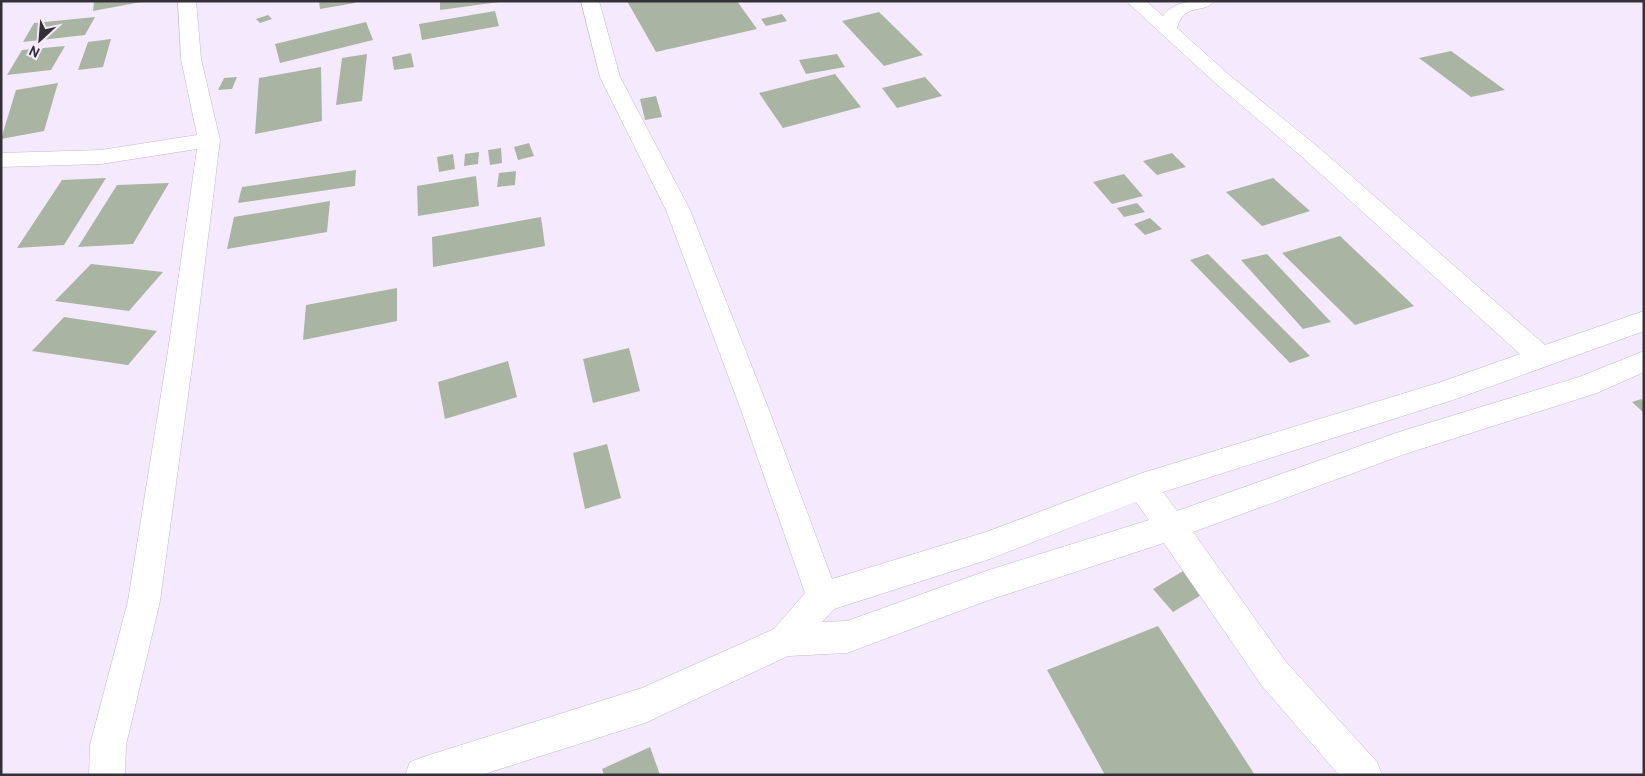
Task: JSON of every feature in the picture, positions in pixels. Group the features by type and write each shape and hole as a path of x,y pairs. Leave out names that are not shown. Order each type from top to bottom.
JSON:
{"street":[{"path":"108,775 108,745 144,601 181,351 209,140 191,59 187,1"},
{"path":"590,1 610,77 678,210 755,410 823,597"},
{"path":"1135,1 1221,78 1310,152 1541,357"},
{"path":"1167,29 1170,16 1179,8 1205,1"},
{"path":"1,160 102,157 209,140"},
{"path":"786,640 823,597 988,546 1142,486 1444,392 1644,321"},
{"path":"423,775 645,705 786,640 847,637 989,585 1170,526 1400,444 1588,385 1644,361"},
{"path":"1142,486 1274,674 1364,775"}],"building":[{"path":"94,1 141,1 141,2 93,11"},
{"path":"319,1 355,1 355,3 320,9"},
{"path":"440,1 499,1 499,2 440,10"},
{"path":"627,1 737,1 757,29 656,52"},
{"path":"495,11 499,26 422,40 419,24"},
{"path":"879,12 923,55 884,66 842,21"},
{"path":"782,14 787,21 766,26 761,19"},
{"path":"268,15 272,19 260,23 256,19"},
{"path":"95,17 85,35 23,42 34,23"},
{"path":"366,22 373,40 280,63 275,44"},
{"path":"111,39 103,67 78,70 88,42"},
{"path":"65,46 51,70 7,75 22,50"},
{"path":"1451,51 1505,90 1471,97 1419,58"},
{"path":"411,53 414,67 394,70 392,57"},
{"path":"367,54 362,101 336,105 342,58"},
{"path":"837,54 845,67 806,74 799,60"},
{"path":"321,67 322,121 255,134 259,78"},
{"path":"835,74 861,107 783,128 759,93"},
{"path":"237,77 232,89 218,90 224,78"},
{"path":"925,77 942,96 897,108 882,88"},
{"path":"58,83 44,131 1,139 16,90"},
{"path":"656,96 662,117 645,120 640,99"},
{"path":"529,143 534,156 518,160 514,147"},
{"path":"501,148 502,163 490,165 488,150"},
{"path":"479,152 478,164 464,166 465,154"},
{"path":"1172,153 1186,167 1157,175 1143,161"},
{"path":"453,154 455,169 439,172 437,157"},
{"path":"356,170 355,186 238,203 242,187"},
{"path":"516,171 515,185 497,187 499,173"},
{"path":"1124,174 1143,196 1112,204 1093,182"},
{"path":"476,176 479,206 418,216 417,186"},
{"path":"106,178 64,245 17,248 62,180"},
{"path":"1273,178 1310,211 1262,226 1226,192"},
{"path":"169,183 133,244 78,247 117,185"},
{"path":"330,201 327,232 227,249 234,217"},
{"path":"1137,203 1145,212 1124,217 1117,208"},
{"path":"541,217 545,246 433,267 432,237"},
{"path":"1150,218 1162,229 1145,235 1134,224"},
{"path":"1340,236 1414,306 1355,325 1282,253"},
{"path":"1208,254 1310,356 1290,363 1190,260"},
{"path":"1267,254 1331,322 1303,329 1241,260"},
{"path":"91,264 163,272 129,311 55,301"},
{"path":"397,288 397,321 303,340 306,305"},
{"path":"64,317 157,331 128,365 32,351"},
{"path":"629,348 640,391 593,403 583,359"},
{"path":"508,361 517,397 445,419 438,382"},
{"path":"1641,399 1644,402 1644,413 1632,402"},
{"path":"607,444 621,498 585,509 573,453"},
{"path":"1183,571 1203,594 1173,612 1153,589"},
{"path":"1158,626 1255,775 1105,775 1047,670"},
{"path":"650,747 660,775 604,775 602,769"}]}
